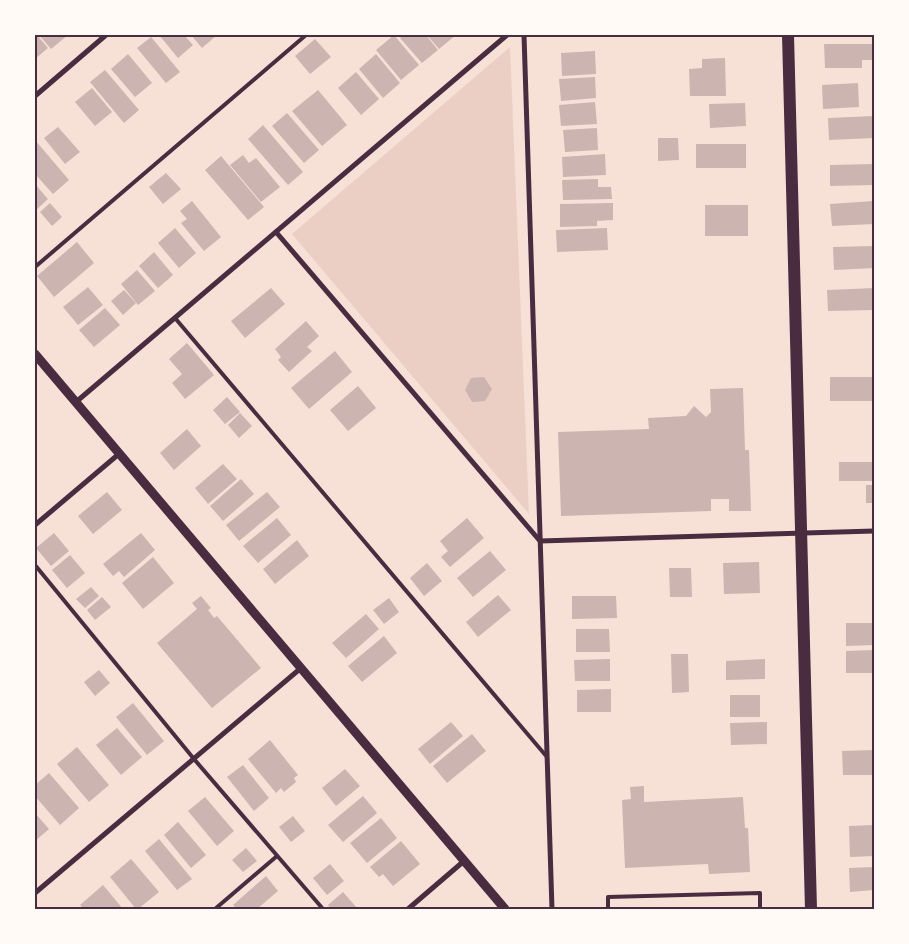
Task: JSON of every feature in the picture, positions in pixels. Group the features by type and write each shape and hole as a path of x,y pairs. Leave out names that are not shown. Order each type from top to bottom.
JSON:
{"main road":[{"path":"788,35 811,909"}],"street":[{"path":"35,96 106,35"},
{"path":"76,402 507,35"},
{"path":"524,35 552,909"},
{"path":"276,232 540,541"},
{"path":"35,354 505,909"},
{"path":"35,525 120,453"},
{"path":"540,541 874,531"},
{"path":"35,893 301,668"},
{"path":"408,909 464,861"}],"lane":[{"path":"35,267 306,35"},
{"path":"175,318 547,757"},
{"path":"35,565 194,759 323,909"},
{"path":"214,909 277,856"},
{"path":"608,909 608,897 760,893 760,909"}],"shaded area":[{"path":"510,47 529,514 292,234"}],"building":[{"path":"35,35 48,48 35,59"},
{"path":"39,35 68,35 51,49"},
{"path":"159,35 184,35 193,45 178,58"},
{"path":"191,35 217,35 202,48"},
{"path":"394,35 419,65 401,80 376,50"},
{"path":"404,35 426,35 438,50 422,63 400,38"},
{"path":"427,35 456,35 439,49"},
{"path":"151,37 180,72 166,83 137,48"},
{"path":"315,39 331,57 310,74 295,56"},
{"path":"824,44 874,44 874,60 862,60 862,68 825,68"},
{"path":"595,51 596,74 562,76 561,53"},
{"path":"128,54 152,83 135,97 111,69"},
{"path":"376,54 400,83 383,98 359,69"},
{"path":"725,58 726,96 690,96 689,69 702,68 702,59"},
{"path":"105,70 139,110 124,123 90,82"},
{"path":"356,72 379,99 361,115 338,88"},
{"path":"595,77 596,98 561,101 559,79"},
{"path":"858,83 859,107 823,109 822,85"},
{"path":"92,88 112,112 95,126 75,102"},
{"path":"318,90 347,125 322,146 292,111"},
{"path":"595,102 597,124 561,126 559,105"},
{"path":"745,103 746,126 710,128 709,104"},
{"path":"287,113 319,150 304,163 272,126"},
{"path":"874,116 874,138 829,140 828,118"},
{"path":"263,125 303,172 288,185 248,139"},
{"path":"58,127 80,152 65,164 44,138"},
{"path":"597,128 598,150 565,152 563,130"},
{"path":"658,138 678,138 679,160 658,161"},
{"path":"35,140 69,180 53,194 35,174"},
{"path":"696,144 746,144 746,168 696,168"},
{"path":"605,154 606,175 563,177 562,157"},
{"path":"243,155 249,163 256,158 280,187 261,202 230,165"},
{"path":"221,156 264,207 248,220 205,170"},
{"path":"874,164 874,185 830,186 830,165"},
{"path":"166,173 181,189 163,204 149,187"},
{"path":"598,179 598,187 611,187 612,199 563,200 562,180"},
{"path":"35,184 48,199 35,211"},
{"path":"192,201 221,237 204,251 181,223 187,219 180,211"},
{"path":"873,201 874,224 832,226 830,204"},
{"path":"50,203 62,217 52,226 40,212"},
{"path":"613,203 613,220 597,221 597,226 560,227 560,204"},
{"path":"705,205 748,205 748,236 705,236"},
{"path":"175,228 196,253 179,268 158,243"},
{"path":"607,228 608,250 557,252 556,230"},
{"path":"77,242 94,263 54,297 37,276"},
{"path":"874,246 874,268 834,270 833,247"},
{"path":"154,252 173,275 158,288 139,266"},
{"path":"137,270 155,291 138,305 121,284"},
{"path":"88,287 103,305 78,325 63,307"},
{"path":"271,288 285,304 245,338 231,321"},
{"path":"874,288 874,310 828,311 827,290"},
{"path":"124,290 136,303 123,315 111,301"},
{"path":"105,308 120,325 94,347 79,330"},
{"path":"306,321 319,336 307,347 312,351 289,372 278,360 281,357 275,349"},
{"path":"187,343 214,375 185,399 172,383 182,374 169,359"},
{"path":"335,351 352,372 309,409 291,388"},
{"path":"484,377 492,389 485,401 472,402 465,390 471,378"},
{"path":"830,377 874,377 874,401 830,401"},
{"path":"358,386 376,408 348,431 330,410"},
{"path":"743,388 745,450 749,450 751,511 729,511 729,499 711,499 711,511 561,516 558,432 649,429 648,418 686,416 694,406 706,417 711,412 710,389"},
{"path":"227,397 240,412 225,424 213,410"},
{"path":"240,413 252,426 239,438 228,425"},
{"path":"187,429 201,446 174,470 160,453"},
{"path":"839,462 874,462 874,481 839,481"},
{"path":"223,464 237,479 208,504 195,488"},
{"path":"241,479 254,494 223,521 210,506"},
{"path":"866,485 874,485 874,503 866,503"},
{"path":"107,492 122,510 93,534 78,516"},
{"path":"267,492 280,507 239,541 226,525"},
{"path":"277,518 291,535 258,563 243,546"},
{"path":"467,518 484,538 450,567 441,557 448,551 440,541"},
{"path":"54,533 69,551 51,566 36,548"},
{"path":"141,533 155,550 124,577 119,571 113,576 103,564"},
{"path":"297,540 309,556 275,584 263,569"},
{"path":"490,551 506,570 473,597 457,578"},
{"path":"70,555 85,573 67,588 52,570"},
{"path":"153,557 174,583 143,609 122,583"},
{"path":"759,562 760,593 724,594 723,563"},
{"path":"427,563 442,581 424,596 410,578"},
{"path":"669,568 691,568 692,597 670,597"},
{"path":"91,587 99,596 85,608 76,599"},
{"path":"498,595 511,610 478,637 466,622"},
{"path":"201,596 211,608 208,610 214,618 217,616 261,668 212,708 157,643 197,609 192,603"},
{"path":"572,596 616,596 617,618 572,619"},
{"path":"102,597 111,607 95,620 87,610"},
{"path":"389,598 399,612 384,624 373,610"},
{"path":"366,614 379,629 346,658 332,643"},
{"path":"846,623 874,623 874,645 846,646"},
{"path":"576,629 609,629 610,652 576,652"},
{"path":"384,636 397,653 362,682 348,666"},
{"path":"874,650 874,673 846,673 846,651"},
{"path":"671,654 688,654 689,692 672,693"},
{"path":"610,659 610,681 575,681 574,660"},
{"path":"765,659 765,679 726,680 726,661"},
{"path":"99,670 110,683 95,696 84,682"},
{"path":"611,689 611,712 577,712 577,690"},
{"path":"730,695 760,695 760,717 730,717"},
{"path":"133,703 164,741 147,755 116,717"},
{"path":"451,722 463,736 430,764 418,749"},
{"path":"767,722 767,744 731,745 730,723"},
{"path":"117,728 142,757 121,775 96,745"},
{"path":"472,734 486,751 447,783 433,766"},
{"path":"270,740 298,775 294,778 296,782 284,792 281,788 276,793 248,759"},
{"path":"77,747 109,785 89,802 57,764"},
{"path":"874,750 874,775 843,775 842,751"},
{"path":"243,765 269,798 254,811 227,777"},
{"path":"345,769 360,786 336,806 322,788"},
{"path":"49,773 79,808 60,825 35,796 35,785"},
{"path":"644,786 644,802 743,797 745,828 748,828 750,872 709,874 708,864 625,868 622,800 631,799 630,787"},
{"path":"363,796 377,813 343,842 328,825"},
{"path":"205,797 234,831 217,846 188,811"},
{"path":"35,813 49,829 35,841"},
{"path":"293,816 305,831 291,842 279,827"},
{"path":"381,818 397,838 367,863 350,843"},
{"path":"178,822 206,855 191,868 164,835"},
{"path":"874,825 874,856 850,857 849,826"},
{"path":"159,839 192,879 177,890 145,851"},
{"path":"401,841 420,864 393,886 383,874 379,877 370,867"},
{"path":"246,848 257,861 243,872 232,860"},
{"path":"131,859 159,892 138,909 136,909 110,877"},
{"path":"330,864 344,881 327,895 313,878"},
{"path":"874,867 874,890 850,892 849,868"},
{"path":"266,876 278,891 257,909 237,909 233,905"},
{"path":"103,885 123,909 84,909 80,905"},
{"path":"343,892 357,908 331,909 328,905"}]}
